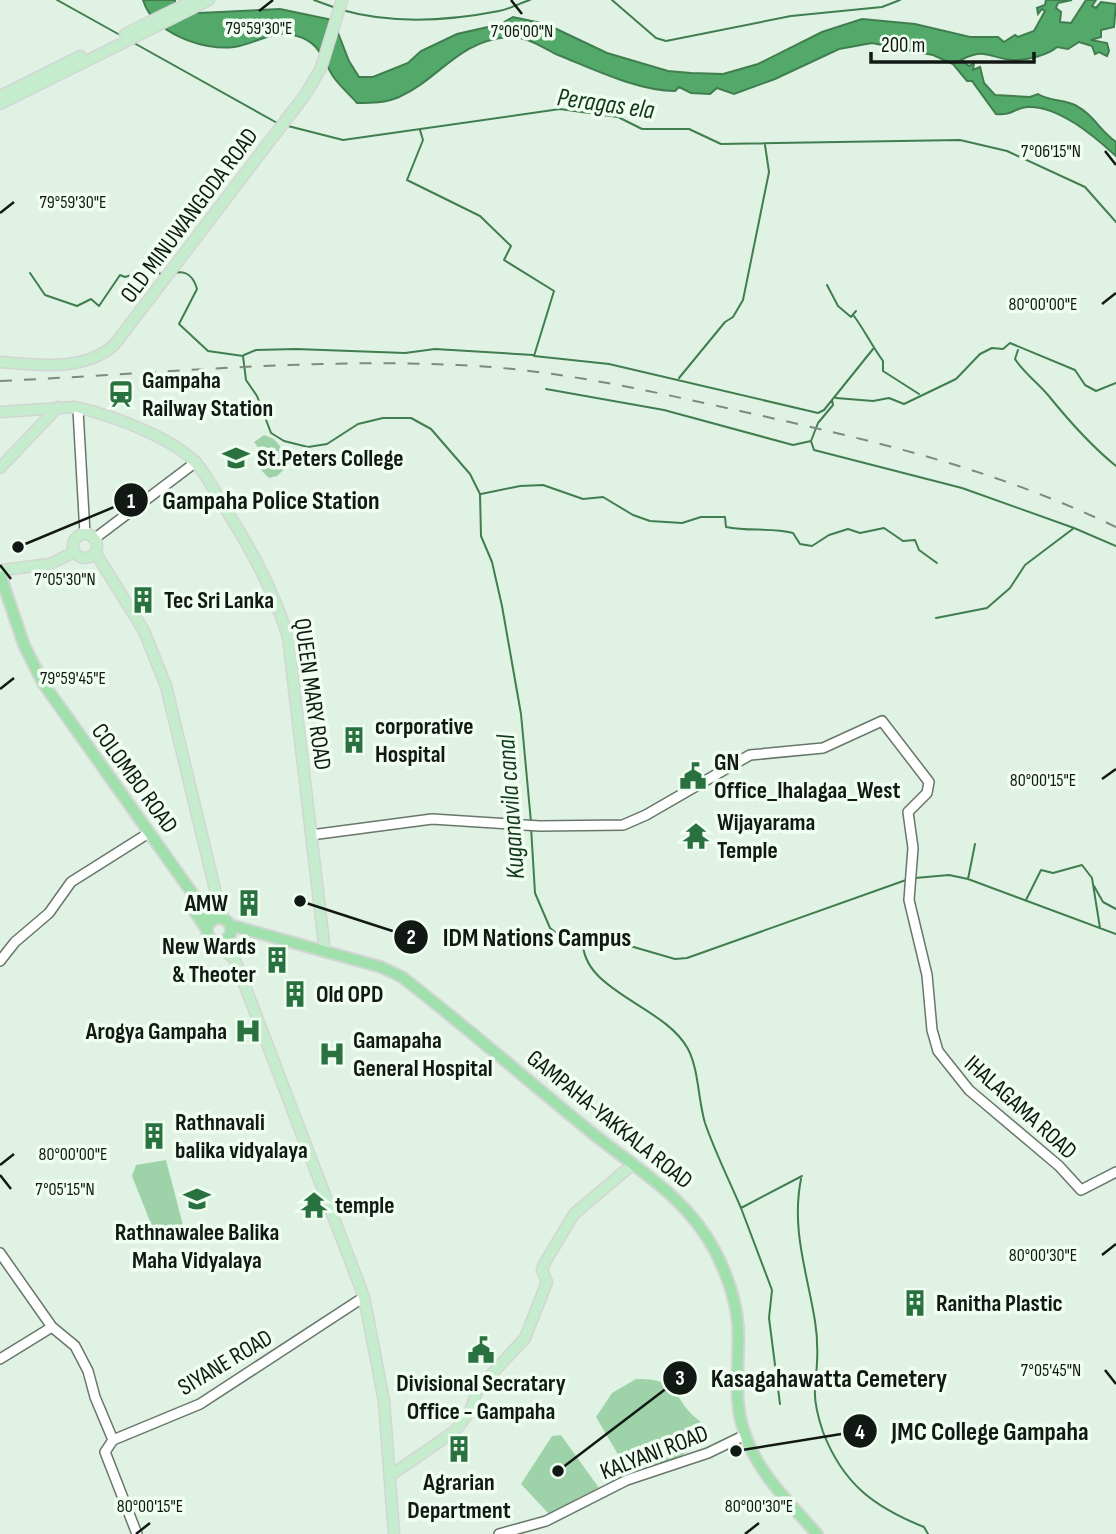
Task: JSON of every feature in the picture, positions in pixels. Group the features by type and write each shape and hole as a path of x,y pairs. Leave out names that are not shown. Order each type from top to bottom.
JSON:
{"highway":[{"name":"COLOMBO ROAD","path":"1,573 27,654 52,703"},
{"name":"COLOMBO ROAD","path":"0,594 22,656 52,703 146,834 220,925"},
{"name":"GAMPAHA-YAKKALA ROAD","path":"220,925 381,967 402,977 671,1193 691,1214 720,1263 736,1307 737,1391 745,1435 767,1477 817,1534"},
{"path":"215,942 221,942 220,925"}],"main road":[{"path":"0,104 194,0"},
{"path":"0,96 208,1"},
{"name":"OLD MINUWANGODA ROAD","path":"0,362 75,363 100,356 123,335 295,109 317,75 341,2"},
{"path":"0,468 58,408"},
{"path":"0,412 78,409 119,419 169,444 195,462"},
{"name":"QUEEN MARY ROAD","path":"195,462 246,543 282,613 288,637 325,952"},
{"path":"74,552 74,539 89,536 90,555"},
{"path":"1,573 50,564 74,552 90,555 145,631 166,686 219,906 220,925 364,1297 384,1401 394,1534"},
{"path":"215,942 235,960"},
{"path":"391,1475 447,1437 462,1422 478,1389 525,1338 547,1282 542,1270 544,1264 563,1228 574,1214 632,1164"}],"street":[{"path":"78,409 89,536 195,462"},
{"name":"IHALAGAMA ROAD","path":"311,835 432,819 540,826 623,825 646,816 746,757 822,748 880,720 929,782 928,793 908,812 913,848 910,909 927,975 932,1030 938,1051 947,1068 969,1090 1059,1166 1081,1190 1116,1172"},
{"path":"0,961 15,942 49,913 71,882 146,834"},
{"path":"0,1253 52,1327 75,1346 88,1371 95,1397 113,1440 105,1452 136,1534"},
{"name":"SIYANE ROAD","path":"113,1440 200,1404 364,1297"},
{"path":"0,1359 52,1327"},
{"name":"KALYANI ROAD","path":"499,1534 546,1521 627,1480 708,1453 745,1435"}],"shaded area":[{"path":"143,0 175,0 175,4 199,13 280,9 333,20 349,61 359,77 373,77 408,63 421,51 457,34 501,24 513,17 546,24 607,53 668,71 723,74 758,64 822,32 862,19 915,24 970,37 998,37 1004,42 1015,35 1018,37 1034,31 1045,11 1042,9 1038,14 1037,8 1045,5 1046,0 1072,0 1058,3 1056,8 1061,12 1060,22 1071,23 1086,0 1096,0 1092,6 1096,8 1101,2 1116,4 1114,27 1101,30 1101,37 1091,40 1107,43 1107,56 1099,52 1095,54 1092,46 1079,42 1068,49 1057,47 1043,55 1026,59 1015,60 977,54 961,60 969,66 974,63 973,70 980,67 984,83 995,95 1030,97 1038,94 1075,105 1116,142 1116,156 1075,123 1051,111 1027,107 1006,114 996,114 972,81 967,81 953,64 933,55 872,43 839,49 775,79 734,94 717,88 710,94 691,93 679,87 675,91 661,90 631,83 601,73 528,40 509,37 476,45 399,97 384,102 357,103 335,79 317,48 305,39 280,34 234,47 194,43 157,22"},
{"path":"264,435 274,439 293,461 277,476 269,478 257,466 266,458 254,442"},
{"path":"166,1160 184,1229 157,1239 132,1176 136,1165"},
{"path":"636,1379 662,1382 670,1387 700,1421 702,1439 684,1454 666,1462 646,1465 623,1463 596,1417 612,1393"},
{"path":"561,1435 599,1488 549,1514 521,1484 552,1436"}],"waterway":[{"name":"Peragas ela","path":"57,0 120,35"},
{"path":"314,0 336,8"},
{"path":"342,10 400,19 440,19 499,11 530,0"},
{"path":"612,0 656,38 666,41 791,16 882,7 900,0"},
{"name":"Peragas ela","path":"134,43 279,124"},
{"name":"Peragas ela","path":"288,126 343,140 560,109 618,117 642,129 689,129 721,144 960,140 1007,151 1085,187 1116,222"},
{"path":"420,130 423,140 407,180 480,216 511,246 504,260 554,291 534,356 609,364 818,413 824,410 873,349"},
{"path":"679,378 725,322 733,317 743,300 769,172 765,145"},
{"path":"30,273 45,295 77,306 91,299 99,306 120,275 125,277 145,271 162,274"},
{"path":"175,273 189,276 197,289 179,324 208,351 243,356 246,380 257,396 271,433 284,441 308,447 327,444 358,424 383,418 411,418 431,429 470,474 480,494 481,536 492,562 502,606 521,714 531,822"},
{"path":"827,285 838,306 851,317 856,311"},
{"path":"854,316 883,361 883,371 919,394"},
{"path":"836,398 873,401 889,398 904,404 956,379 980,354 992,348 1003,349 1010,343 1075,370 1085,385 1096,391 1116,383"},
{"path":"244,355 256,350 296,349 405,353 435,349 533,355"},
{"path":"1018,350 1015,359 1022,369 1097,450 1116,466"},
{"path":"546,389 664,410 793,445 811,441 818,423 833,405 832,400"},
{"path":"811,441 814,450 962,488 1074,528"},
{"path":"481,494 520,486 543,485 583,499 603,497 633,515 650,521 682,523 701,517 725,517 726,527 793,533 800,544 812,546 829,535 848,529 860,533 884,528 903,541 915,540 919,550 937,563"},
{"path":"936,618 987,608 1010,588 1025,565 1074,528 1116,546"},
{"name":"Kuganavila canal","path":"531,827 535,893 550,928 560,936 599,937 675,959 687,958 906,880"},
{"path":"975,844 968,879 1116,934"},
{"path":"1026,900 1041,870 1053,873 1082,865 1092,878 1100,928"},
{"path":"915,878 949,875 968,879"},
{"path":"1094,886 1103,902 1116,909"},
{"path":"583,936 585,955 594,971 607,984 661,1020 676,1033 688,1049 692,1057 705,1123 741,1208"},
{"path":"780,1404 769,1318 772,1290 741,1208 802,1176"},
{"path":"801,1179 798,1197 799,1233 816,1330 815,1395 823,1432 840,1466 862,1492 890,1511 924,1527 928,1534"}],"railway":[{"path":"0,381 344,364 458,365 529,371 670,396 884,445 1024,488 1116,527"}],"place":[{"name":"Gampaha Railway Station","path":"121,394"},
{"name":"St.Peters College","path":"236,458"},
{"name":"Gampaha Police Station","path":"18,547"},
{"name":"Tec Sri Lanka","path":"143,600"},
{"name":"corporative Hospital","path":"354,740"},
{"name":"GN Office_Ihalagaa_West","path":"693,776"},
{"name":"Wijayarama Temple","path":"696,836"},
{"name":"IDM Nations Campus","path":"300,901"},
{"name":"AMW","path":"249,903"},
{"name":"New Wards & Theoter","path":"277,960"},
{"name":"Old OPD","path":"295,994"},
{"name":"Arogya Gampaha","path":"248,1031"},
{"name":"Gamapaha General Hospital","path":"332,1054"},
{"name":"Rathnavali balika vidyalaya","path":"154,1136"},
{"name":"Rathnawalee Balika Maha Vidyalaya","path":"197,1199"},
{"name":"temple","path":"314,1205"},
{"name":"Ranitha Plastic","path":"915,1303"},
{"name":"Divisional Secratary Office - Gampaha","path":"481,1350"},
{"name":"Agrarian Department","path":"459,1449"},
{"name":"JMC College Gampaha","path":"736,1451"},
{"name":"Kasagahawatta Cemetery","path":"558,1471"}]}
